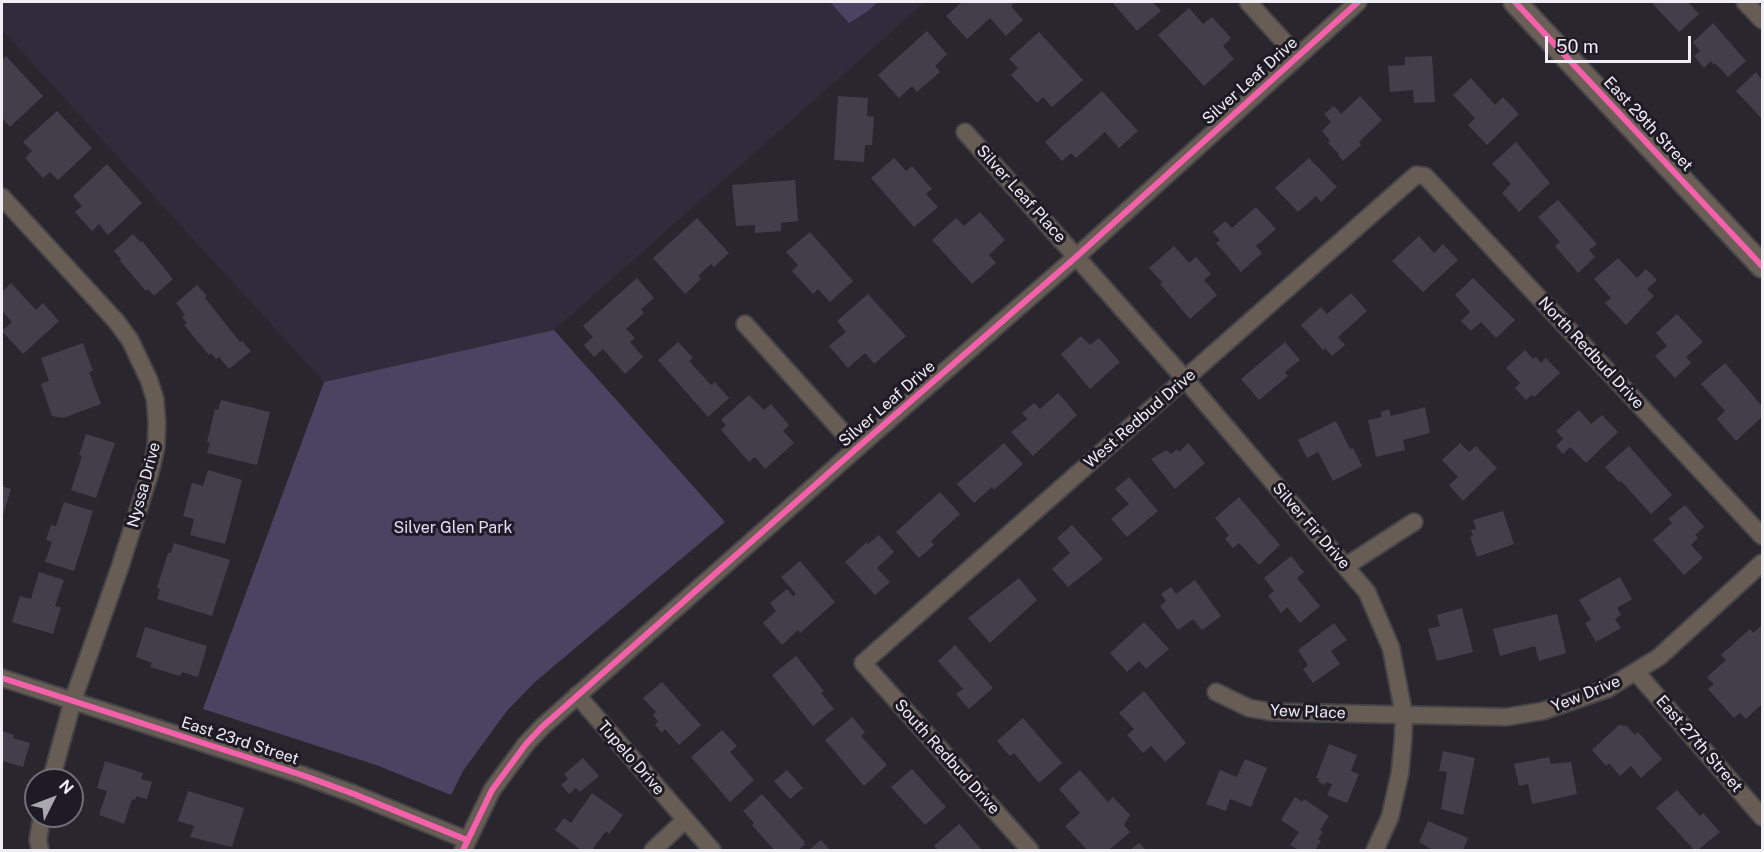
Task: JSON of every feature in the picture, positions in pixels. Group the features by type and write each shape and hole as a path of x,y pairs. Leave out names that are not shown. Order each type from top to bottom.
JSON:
{"main road":[{"name":"East 29th Street","path":"1515,2 1762,266"}],"street":[{"path":"1248,2 1298,56"},
{"name":"Silver Leaf Drive","path":"465,845 492,790 526,744 577,695 1076,257 1358,2"},
{"path":"1745,2 1762,20"},
{"name":"Silver Leaf Place","path":"965,132 1076,257"},
{"name":"West Redbud Drive","path":"863,663 1416,175"},
{"name":"North Redbud Drive","path":"1416,175 1425,176 1762,536"},
{"name":"Nyssa Drive","path":"2,197 116,321 130,340 142,363 155,399 156,447 150,472 120,567 73,700 54,768"},
{"name":"Silver Fir Drive","path":"1076,257 1367,592 1391,648 1404,715 1400,772 1390,817 1375,850"},
{"path":"745,324 856,448"},
{"path":"1346,566 1414,522"},
{"name":"Yew Drive","path":"1404,715 1506,717 1543,711 1607,689 1670,648 1762,563"},
{"name":"South Redbud Drive","path":"863,663 1030,850"},
{"name":"East 27th Street","path":"1636,672 1762,817"},
{"name":"East 23rd Street","path":"2,678 313,779 465,845"},
{"name":"Yew Place","path":"1216,692 1249,708 1272,712 1404,715"},
{"name":"Tupelo Drive","path":"577,695 712,850"},
{"path":"652,850 685,820"},
{"path":"40,828 38,840 40,850"}],"shaded area":[{"path":"2,2 925,2 554,330 324,382 2,30"}],"green space":[{"path":"830,2 878,2 849,23"},
{"name":"Silver Glen Park","path":"554,330 725,522 535,682 506,712 463,771 451,795 376,765 203,709 324,382"}],"building":[{"path":"962,2 1013,2 1011,6 1023,20 1006,36 990,18 967,39 946,16"},
{"path":"1112,2 1153,2 1161,11 1137,31"},
{"path":"1651,2 1688,2 1699,14 1679,32"},
{"path":"1189,8 1203,24 1212,17 1231,38 1223,46 1234,59 1204,86 1158,35"},
{"path":"1713,23 1746,61 1728,77 1715,63 1714,65 1711,61 1704,68 1694,56 1700,51 1693,42"},
{"path":"927,31 947,54 935,66 940,72 917,92 912,86 899,98 878,75"},
{"path":"1039,32 1083,80 1052,107 1043,97 1037,103 1011,75 1018,68 1009,59"},
{"path":"6,56 43,96 10,127 2,118 2,60"},
{"path":"1432,56 1435,102 1414,103 1413,90 1390,92 1388,66 1405,65 1405,57"},
{"path":"1756,72 1762,80 1762,119 1736,91"},
{"path":"1471,78 1495,105 1503,97 1519,114 1487,145 1468,125 1475,118 1453,95"},
{"path":"1102,91 1138,131 1119,148 1105,132 1076,158 1071,153 1062,161 1045,142"},
{"path":"838,96 868,98 867,116 874,117 872,145 865,145 864,162 834,160"},
{"path":"1360,96 1382,120 1359,142 1361,145 1343,161 1328,143 1330,141 1322,131 1331,122 1324,114 1334,106 1341,114"},
{"path":"57,111 92,148 58,180 50,172 43,178 25,158 32,151 23,142"},
{"path":"1516,142 1550,183 1519,212 1502,193 1511,184 1492,164"},
{"path":"894,158 906,171 912,166 932,189 926,194 938,207 914,227 871,178"},
{"path":"1309,158 1337,187 1321,202 1316,196 1298,212 1275,188"},
{"path":"107,164 142,203 108,235 99,224 92,231 75,212 82,206 73,196"},
{"path":"795,180 798,221 781,223 781,231 755,233 755,225 736,226 732,185"},
{"path":"1558,200 1597,244 1589,250 1595,257 1578,273 1555,246 1560,242 1538,217"},
{"path":"1256,207 1276,229 1256,246 1262,253 1241,272 1216,243 1220,240 1213,232 1225,221 1232,228"},
{"path":"980,212 1005,240 989,255 996,263 972,284 932,240 956,218 964,226"},
{"path":"697,218 729,253 714,267 711,264 698,276 701,279 685,294 653,258"},
{"path":"810,232 853,281 830,302 818,289 813,294 792,271 798,265 786,252"},
{"path":"133,234 140,242 142,241 173,279 154,296 148,289 146,291 114,251"},
{"path":"1419,236 1434,253 1443,244 1458,260 1423,292 1392,261"},
{"path":"1174,246 1189,263 1196,257 1211,274 1204,280 1217,295 1190,319 1149,268"},
{"path":"1618,258 1637,278 1646,269 1657,280 1647,289 1654,296 1626,325 1605,303 1611,298 1594,279"},
{"path":"637,278 654,298 641,309 644,313 626,329 635,338 630,342 643,357 625,374 603,349 594,357 584,345 593,337 583,326"},
{"path":"1473,278 1515,320 1496,338 1481,322 1471,331 1461,321 1470,312 1455,295"},
{"path":"11,283 36,310 43,303 59,321 23,354 2,331 12,322 2,311 2,292"},
{"path":"197,285 240,342 242,341 251,351 229,369 219,357 216,359 211,353 209,355 184,325 187,323 182,317 185,315 176,303"},
{"path":"1351,293 1367,311 1338,337 1345,345 1332,356 1325,348 1323,350 1301,325 1321,307 1327,314"},
{"path":"868,294 906,336 874,364 865,353 848,368 829,346 846,332 837,321"},
{"path":"1677,314 1703,342 1686,357 1691,363 1675,378 1655,356 1667,346 1656,333"},
{"path":"1081,336 1090,345 1099,338 1120,362 1090,389 1061,354"},
{"path":"678,342 693,358 689,361 711,385 715,382 729,398 708,417 658,360"},
{"path":"1285,342 1300,360 1285,372 1288,376 1259,400 1241,379"},
{"path":"83,343 93,371 89,372 101,404 63,418 52,416 41,384 49,381 41,358"},
{"path":"1525,350 1533,359 1536,357 1541,363 1546,358 1560,373 1534,397 1532,395 1526,400 1515,388 1520,383 1506,368"},
{"path":"1725,363 1762,406 1762,417 1736,441 1717,419 1725,411 1701,384"},
{"path":"1058,393 1077,415 1033,456 1011,432 1027,419 1022,413 1034,403 1040,409"},
{"path":"749,395 764,410 771,404 789,425 783,431 794,443 765,469 755,457 749,462 721,430 726,425 721,420"},
{"path":"221,400 270,412 257,465 207,453 210,443 207,442 215,409 218,410"},
{"path":"1425,407 1430,433 1403,440 1405,450 1376,457 1368,420 1382,417 1381,412 1389,409 1391,416"},
{"path":"1579,410 1591,424 1602,415 1618,432 1586,463 1570,447 1563,454 1556,446 1563,439 1556,431"},
{"path":"1336,421 1350,449 1353,448 1362,466 1333,481 1318,452 1307,458 1298,440"},
{"path":"86,434 115,443 96,498 71,490 82,456 79,455"},
{"path":"1004,443 1023,464 994,490 992,487 974,503 957,484"},
{"path":"1188,443 1205,463 1175,489 1151,459 1166,450 1171,454 1177,449 1179,452"},
{"path":"1460,443 1469,452 1476,446 1497,468 1463,501 1449,485 1458,477 1442,460"},
{"path":"1629,446 1672,495 1651,514 1605,467"},
{"path":"208,470 242,480 225,544 190,535 194,519 183,516 192,483 203,486"},
{"path":"1129,477 1158,511 1127,537 1111,519 1129,504 1115,489"},
{"path":"2,486 11,489 2,518"},
{"path":"940,492 960,514 931,541 934,545 919,558 896,532"},
{"path":"1239,497 1280,545 1259,565 1239,543 1233,548 1225,539 1229,535 1215,518"},
{"path":"64,502 93,511 74,571 45,562 52,542 46,540 51,525 56,526"},
{"path":"1685,505 1704,527 1695,535 1698,538 1691,545 1703,558 1684,575 1653,540 1672,523 1668,519"},
{"path":"1503,511 1514,544 1477,557 1470,537 1473,536 1471,530 1476,529 1473,520"},
{"path":"1072,525 1103,559 1068,587 1052,569 1070,553 1057,538"},
{"path":"879,535 894,552 877,568 890,582 875,595 845,562 867,542 868,544"},
{"path":"174,543 230,560 212,616 157,599 160,589 157,588 168,553 171,553"},
{"path":"1291,556 1304,572 1297,578 1320,606 1300,623 1287,607 1281,613 1268,596 1274,591 1264,578"},
{"path":"800,561 835,602 800,633 798,630 782,645 763,623 776,611 770,603 787,589 793,596 796,594 781,577"},
{"path":"39,572 64,580 55,606 61,607 53,634 12,622 20,596 31,599"},
{"path":"1620,577 1632,599 1617,608 1621,615 1615,619 1621,628 1596,642 1585,623 1591,620 1579,600"},
{"path":"1019,578 1037,600 990,643 968,618"},
{"path":"1195,580 1221,616 1202,630 1193,619 1178,630 1160,606 1166,601 1161,594 1171,587 1176,594"},
{"path":"1462,608 1473,652 1437,661 1428,629 1440,626 1437,615"},
{"path":"1557,614 1566,653 1539,661 1535,646 1500,656 1493,629"},
{"path":"1144,622 1169,649 1146,669 1139,661 1127,672 1110,653"},
{"path":"1334,623 1347,640 1331,651 1340,664 1313,683 1303,669 1308,665 1298,650"},
{"path":"1762,625 1762,704 1746,719 1740,713 1734,718 1708,689 1714,684 1707,677 1726,660 1721,655 1750,629 1753,633"},
{"path":"145,627 207,646 198,677 182,672 180,676 150,667 152,663 136,657"},
{"path":"955,645 993,688 969,709 956,694 963,689 938,661"},
{"path":"796,656 824,691 821,693 834,709 813,726 772,675"},
{"path":"662,682 701,725 679,745 665,729 662,733 655,725 658,721 653,715 656,712 643,698"},
{"path":"1144,691 1186,743 1165,762 1151,746 1143,753 1127,735 1134,729 1119,713"},
{"path":"852,717 865,732 861,736 887,765 864,786 825,740"},
{"path":"1023,718 1062,763 1039,783 1014,753 1010,756 997,741"},
{"path":"1619,725 1627,726 1635,735 1638,732 1662,759 1641,778 1631,766 1620,776 1609,763 1606,766 1592,750"},
{"path":"722,730 737,746 730,752 754,780 730,802 691,757"},
{"path":"2,731 14,735 13,738 30,743 23,767 2,761"},
{"path":"1329,744 1357,755 1351,771 1359,774 1347,803 1327,795 1332,784 1326,782 1325,785 1318,782 1319,779 1316,778"},
{"path":"1443,751 1475,758 1463,815 1441,809 1447,772 1439,771"},
{"path":"1549,757 1551,764 1571,762 1577,794 1532,804 1528,784 1519,786 1514,764"},
{"path":"583,758 599,776 580,792 576,788 569,794 561,785 568,779 564,774"},
{"path":"1245,759 1267,768 1251,807 1230,799 1226,811 1206,804 1220,770 1237,777"},
{"path":"105,761 143,773 141,779 152,782 147,799 136,796 135,800 132,799 124,824 99,815 107,791 97,788"},
{"path":"912,769 946,807 925,825 891,787"},
{"path":"787,770 803,788 790,799 774,781"},
{"path":"1080,770 1108,802 1113,797 1130,815 1124,825 1130,832 1109,850 1087,850 1065,826 1080,813 1059,789"},
{"path":"1677,790 1700,816 1703,813 1720,832 1698,850 1694,850 1656,808"},
{"path":"188,791 244,808 232,847 190,837 194,826 178,821"},
{"path":"592,793 623,815 609,834 606,831 592,850 581,850 555,830 564,818 571,823"},
{"path":"762,794 805,842 803,843 805,845 798,850 774,850 752,825 754,823 743,811"},
{"path":"1295,797 1302,802 1304,799 1329,816 1320,830 1323,832 1318,839 1321,841 1315,850 1299,850 1290,845 1299,832 1281,820"},
{"path":"1428,821 1468,838 1463,850 1433,850 1419,842"},
{"path":"959,824 982,850 938,850 934,846"},
{"path":"821,840 830,850 809,850"},
{"path":"1139,843 1146,850 1130,850"}],"cycle path":[{"path":"463,850 492,790 526,744 542,727 1076,257 1358,2"},
{"path":"1515,2 1762,266"},
{"path":"2,678 302,775 467,840"}]}
